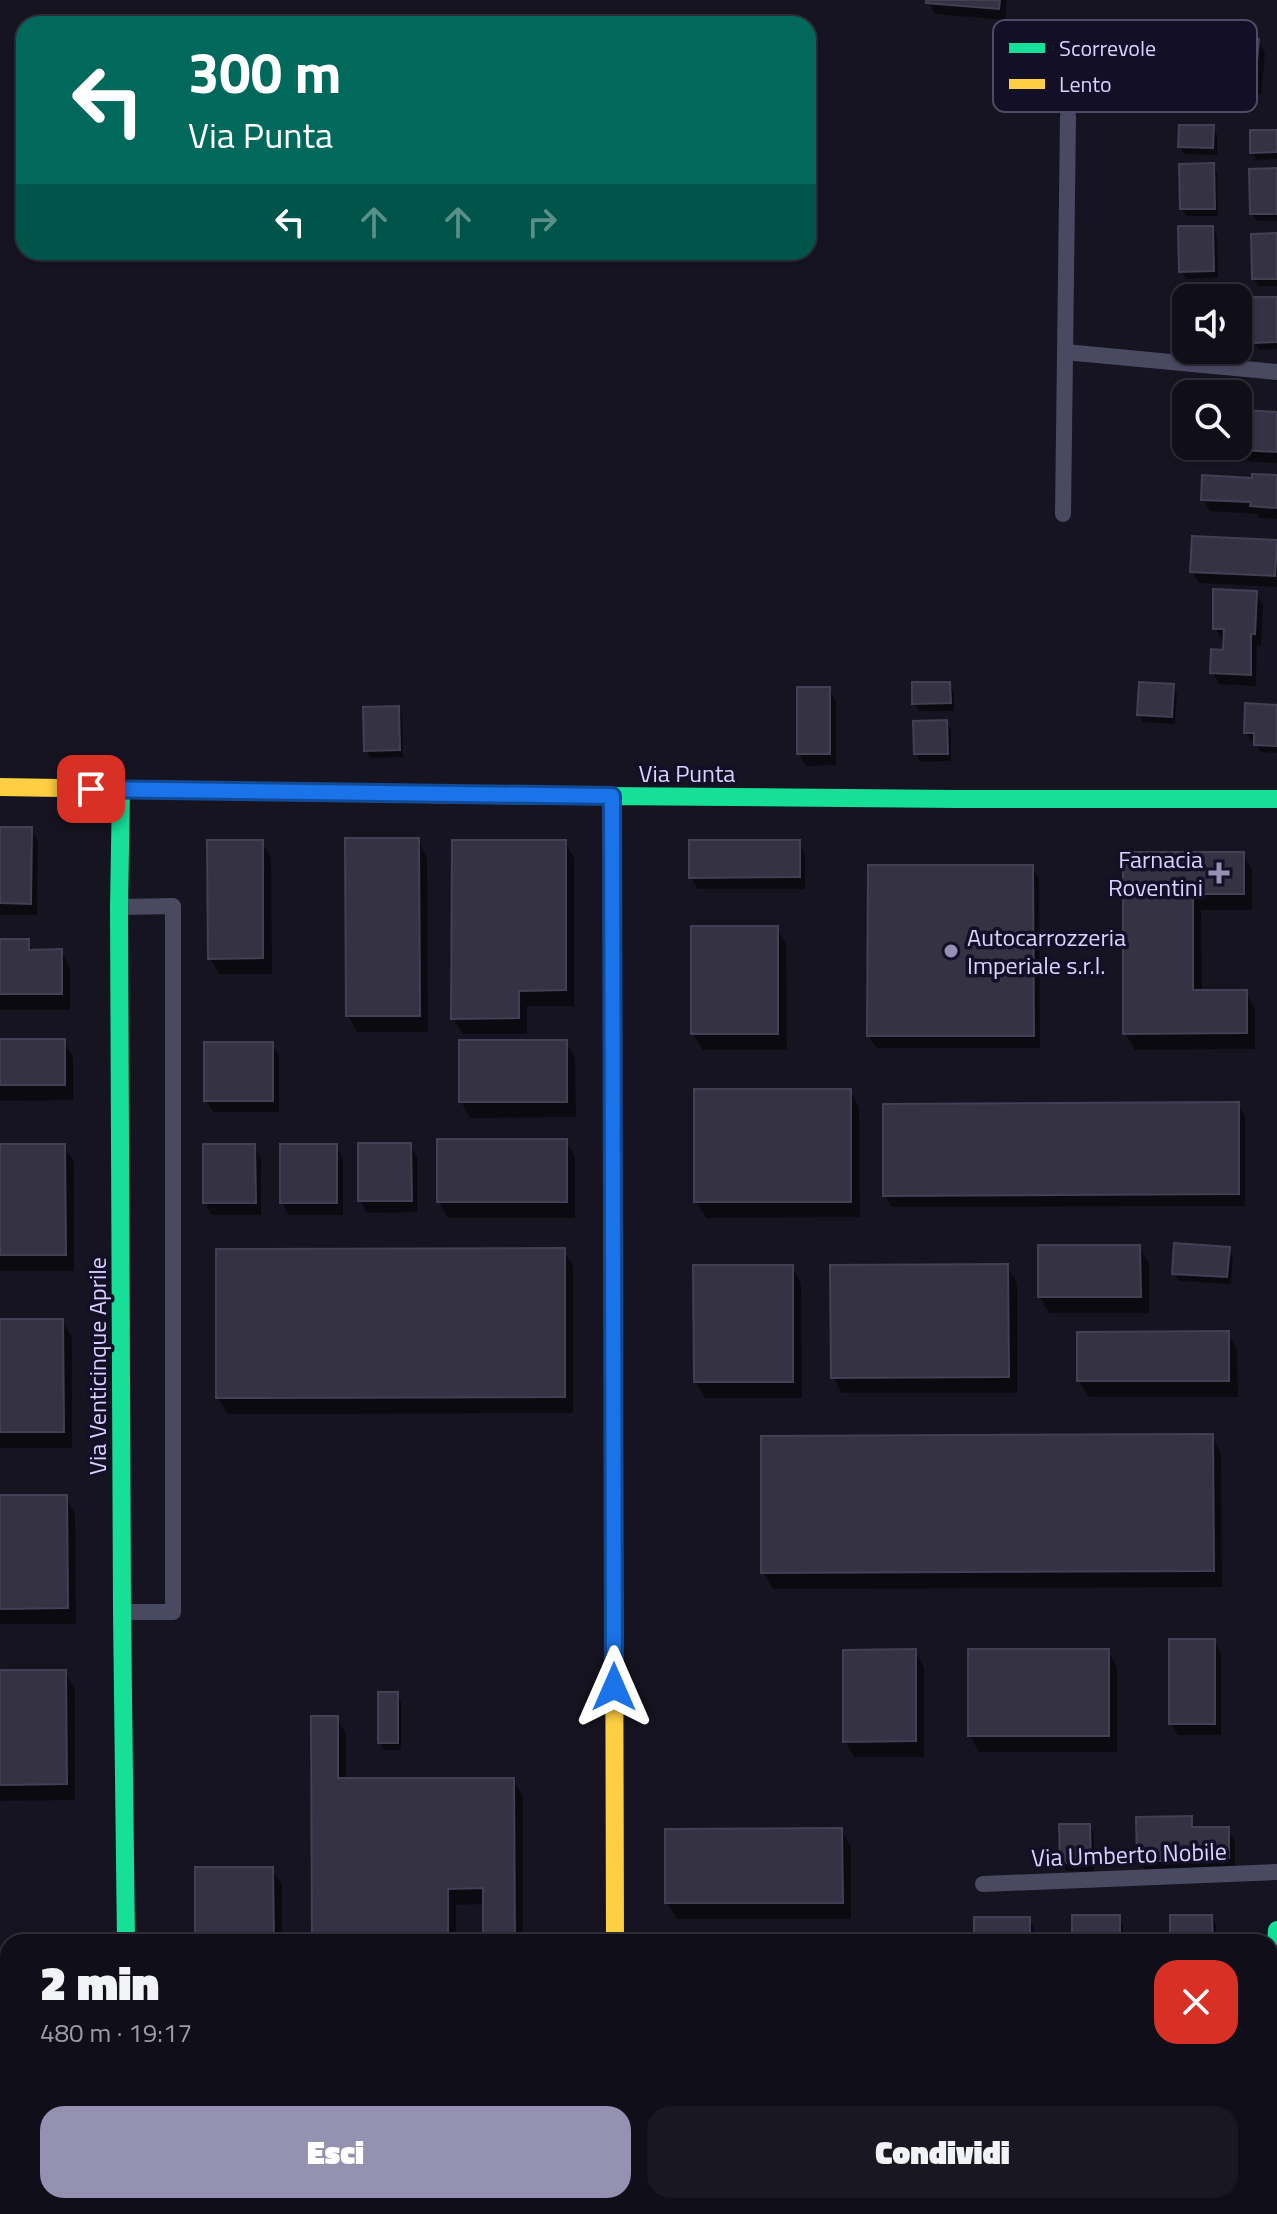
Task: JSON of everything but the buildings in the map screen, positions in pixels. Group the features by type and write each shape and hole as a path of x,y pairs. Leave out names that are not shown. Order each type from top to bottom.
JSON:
{"street":[{"path":"1063,514 1068,116"},
{"path":"1065,352 1277,372"},
{"name":"Via Punta","path":"0,787 1010,800 1277,799"},
{"name":"Via Venticinque Aprile","path":"121,789 122,1612 126,1934"},
{"path":"612,796 615,1934"},
{"path":"119,907 173,906 173,1612 122,1612"},
{"name":"Via Umberto Nobile","path":"983,1884 1277,1872"}],"traffic: fast":[{"path":"121,789 122,1612 126,1934"},
{"path":"489,795 1277,799"},
{"path":"612,796 614,1548"},
{"path":"1277,1930 1277,1934"}],"traffic: slow":[{"path":"0,787 489,795"},
{"path":"614,1548 615,1934"}],"place":[{"name":"Farnacia Roventini","path":"1219,873"},
{"name":"Autocarrozzeria Imperiale s.r.l.","path":"951,951"}],"route":[{"path":"91,789 612,796 614,1687"}]}
